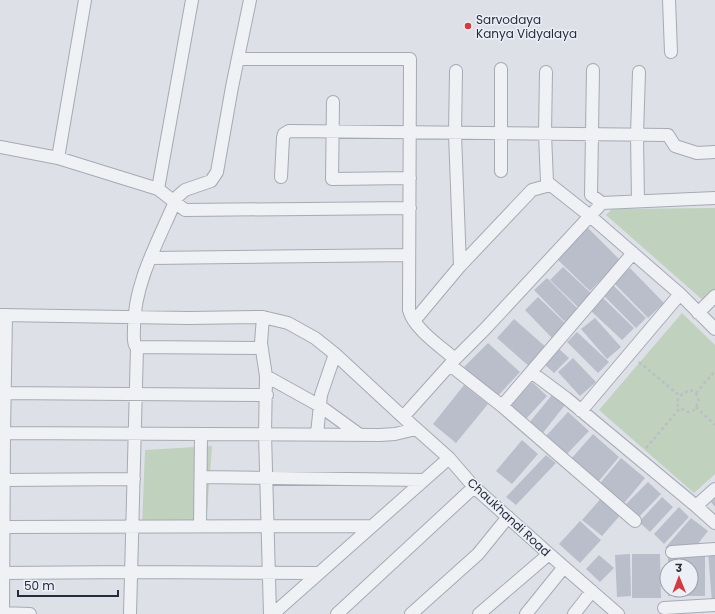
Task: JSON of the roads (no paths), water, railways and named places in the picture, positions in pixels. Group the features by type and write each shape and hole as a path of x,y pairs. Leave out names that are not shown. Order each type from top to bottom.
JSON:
{"street":[{"path":"58,158 85,0"},
{"path":"158,189 192,0"},
{"path":"130,614 136,434 137,347 135,346 134,340 134,317 140,286 178,198 185,190 211,181 217,172 250,0"},
{"path":"669,0 670,52"},
{"path":"238,59 410,59 409,310 414,321 452,362 635,521"},
{"path":"501,69 501,171"},
{"path":"593,70 591,195 602,203 715,198"},
{"path":"456,71 456,134 460,266"},
{"path":"546,72 545,134 547,182 590,216 680,294 715,329"},
{"path":"638,201 637,135 639,72"},
{"path":"333,102 332,179 410,178"},
{"path":"281,177 284,134 289,131 410,134 668,135 675,146 697,153 715,152"},
{"path":"0,147 58,158 158,189 184,210 410,208"},
{"path":"414,321 460,266 532,190 550,184"},
{"path":"403,417 452,362 485,329 602,203"},
{"path":"502,406 633,254"},
{"path":"151,258 409,255"},
{"path":"581,411 680,294"},
{"path":"698,312 715,296"},
{"path":"3,315 3,480 1,573 3,614"},
{"name":"Chaukhandi Road","path":"3,315 189,318 263,317 288,323 315,338 335,354 449,458 474,486 618,614"},
{"path":"263,317 261,330 267,395 265,434 266,478 272,614"},
{"path":"137,347 262,348"},
{"path":"317,434 321,395 335,354"},
{"path":"531,372 581,411 715,523"},
{"path":"266,376 320,406 360,435"},
{"path":"2,394 267,395"},
{"path":"2,433 360,435 395,434 416,429"},
{"path":"200,526 201,434"},
{"path":"272,614 449,458"},
{"path":"201,477 424,480"},
{"path":"3,480 134,479"},
{"path":"337,614 474,486"},
{"path":"696,506 715,489"},
{"path":"410,614 478,554 508,517"},
{"path":"2,530 133,526 372,526"},
{"path":"672,552 715,549"},
{"path":"479,614 549,554"},
{"path":"526,614 564,567"},
{"path":"1,573 319,573"},
{"path":"574,614 592,592"},
{"path":"664,608 715,604"},
{"path":"0,614 30,614"}],"place":[{"name":"Sarvodaya Kanya Vidyalaya","path":"468,26"}]}
